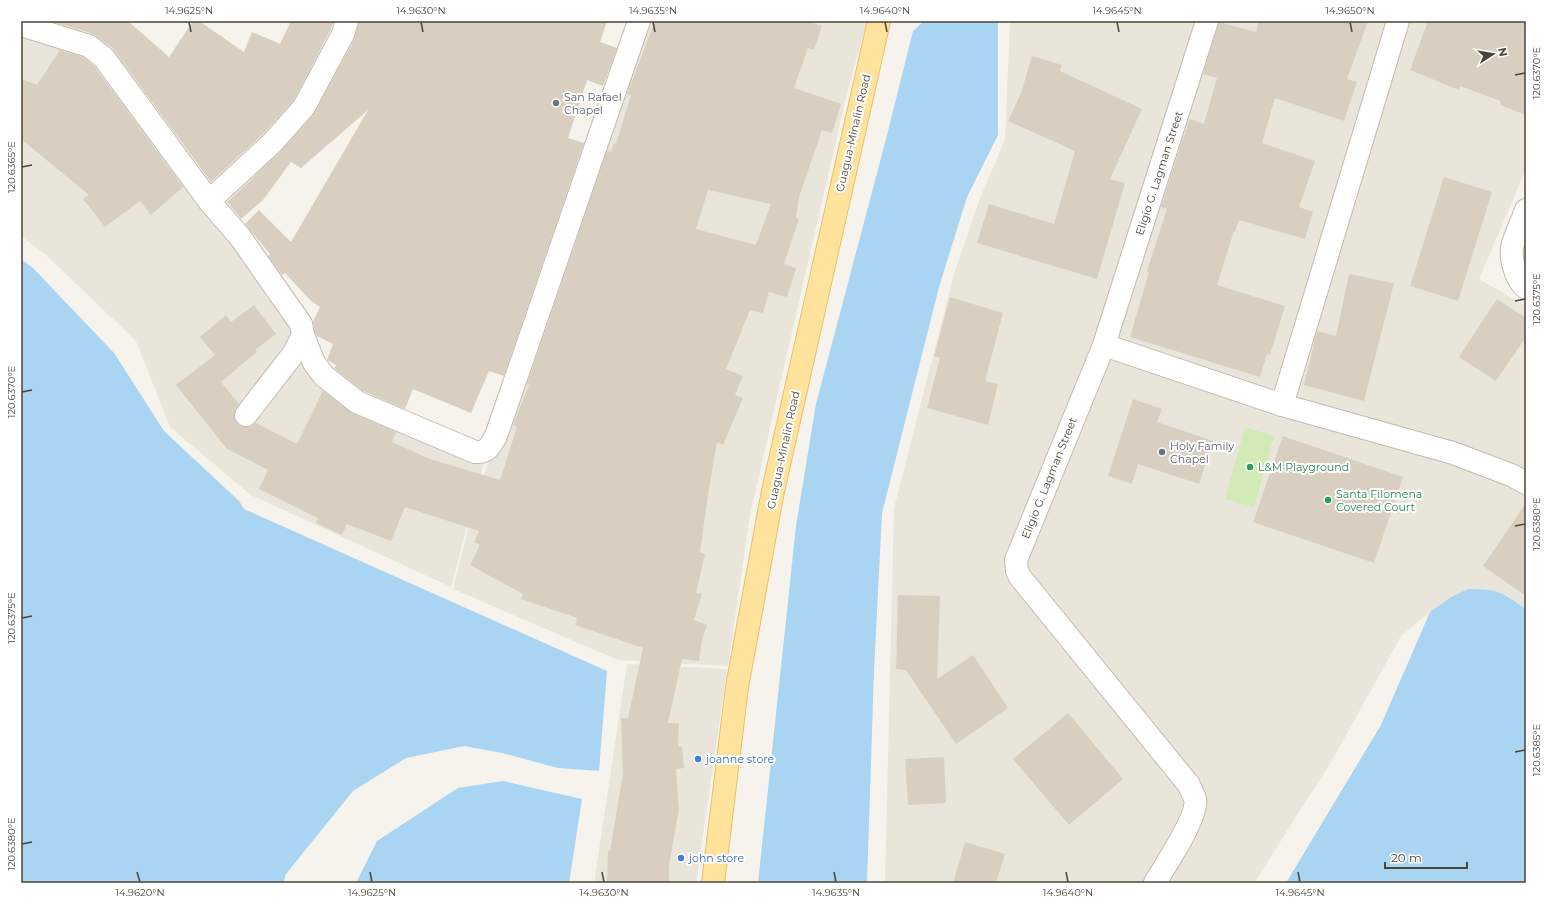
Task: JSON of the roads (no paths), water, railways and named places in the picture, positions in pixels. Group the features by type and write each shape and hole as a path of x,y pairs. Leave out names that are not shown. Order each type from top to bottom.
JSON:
{"main road":[{"name":"Guagua-Minalin Road","path":"713,883 737,687 773,491 878,22"}],"street":[{"path":"209,201 272,143 304,107 343,34 347,21"},
{"path":"21,25 89,46 104,58 209,201 240,237 297,318 301,324 303,335 314,363 324,376 357,402 475,452 482,452 489,448 496,436 639,21"},
{"name":"Eligio G. Lagman Street","path":"1155,883 1182,839 1195,810 1196,800 1189,785 1020,577 1017,571 1016,560 1104,345 1207,21"},
{"path":"1282,405 1398,21"},
{"path":"1526,210 1512,248 1515,269 1522,285 1526,288"},
{"path":"246,415 294,353 303,335"},
{"path":"1104,345 1282,405 1453,453 1511,475 1526,483"}],"water":[{"path":"924,21 998,21 998,135 967,197 939,287 882,513 874,671 867,883 758,883 796,526 816,404 913,31"},
{"path":"21,259 33,268 114,353 164,431 239,501 244,509 607,671 599,771 558,768 502,753 464,746 406,758 353,791 286,874 283,883 21,883"},
{"path":"1468,589 1493,591 1505,595 1526,609 1526,883 1286,883 1381,725 1430,612 1451,597"},
{"path":"503,781 582,799 569,883 356,883 377,841 458,788"}],"place":[{"name":"San Rafael Chapel","path":"556,103"},
{"name":"Holy Family Chapel","path":"1162,452"},
{"name":"L&M Playground","path":"1250,467"},
{"name":"Santa Filomena Covered Court","path":"1328,500"},
{"name":"joanne store","path":"698,759"},
{"name":"john store","path":"681,858"}]}
